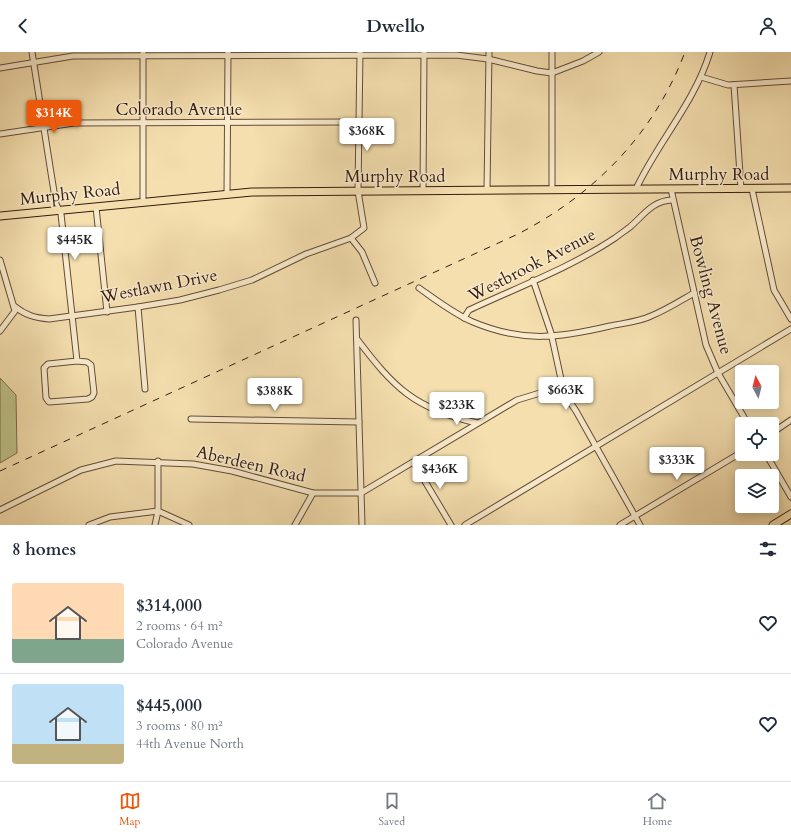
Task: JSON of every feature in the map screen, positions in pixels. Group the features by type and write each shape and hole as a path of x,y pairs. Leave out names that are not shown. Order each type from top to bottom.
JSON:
{"main road":[{"name":"Murphy Road","path":"0,216 252,192 791,188"},
{"path":"773,525 791,514"}],"street":[{"path":"32,52 51,176 59,210 73,316 77,361"},
{"path":"487,190 489,52"},
{"path":"552,52 552,190"},
{"path":"0,68 73,56 143,54 424,53 488,59 537,71 552,73 583,61 599,52"},
{"path":"636,189 645,169 701,77 710,52"},
{"path":"360,53 358,191 364,228 352,238 362,252 375,283"},
{"path":"423,191 424,53"},
{"path":"143,54 143,202"},
{"path":"228,54 228,194"},
{"path":"701,77 723,85 791,81"},
{"path":"734,85 741,189"},
{"name":"Colorado Avenue","path":"0,134 81,123 359,122"},
{"name":"Bowling Avenue","path":"670,189 706,345 718,373 744,417"},
{"path":"752,189 774,290 791,319"},
{"name":"Westbrook Avenue","path":"464,318 469,310 566,266 602,246 629,227 655,204 672,200"},
{"path":"96,207 107,312"},
{"name":"Westlawn Drive","path":"14,306 22,313 38,318 107,312 180,300 252,280 306,254 352,238"},
{"path":"0,260 15,311 13,316 0,331"},
{"path":"533,280 552,337 564,393 576,411 640,525"},
{"path":"419,288 464,318 497,331 516,336 552,337 595,330 649,317 694,293"},
{"path":"138,307 144,389"},
{"path":"356,320 362,525"},
{"path":"465,525 791,330"},
{"path":"357,339 379,368 395,385 410,396 438,412 477,423"},
{"path":"77,361 88,362 91,366 94,393 92,397 49,402 46,398 44,368 48,364 77,361"},
{"path":"361,493 414,463 477,423 517,400 540,394 564,393"},
{"path":"191,419 359,422"},
{"path":"779,428 791,420"},
{"path":"620,525 735,456"},
{"name":"Aberdeen Road","path":"0,510 81,470 116,461 193,464 232,471 313,493 361,493"},
{"path":"770,461 791,496"},
{"path":"156,525 158,511 158,462"},
{"path":"414,463 451,525"},
{"path":"294,525 313,493"},
{"path":"89,525 110,517 158,511 189,525"}],"green space":[{"path":"0,378 16,395 17,453 0,463"}],"railway":[{"path":"0,471 518,234 546,218 597,180 619,159 639,135 657,109 672,82 685,52"}]}
